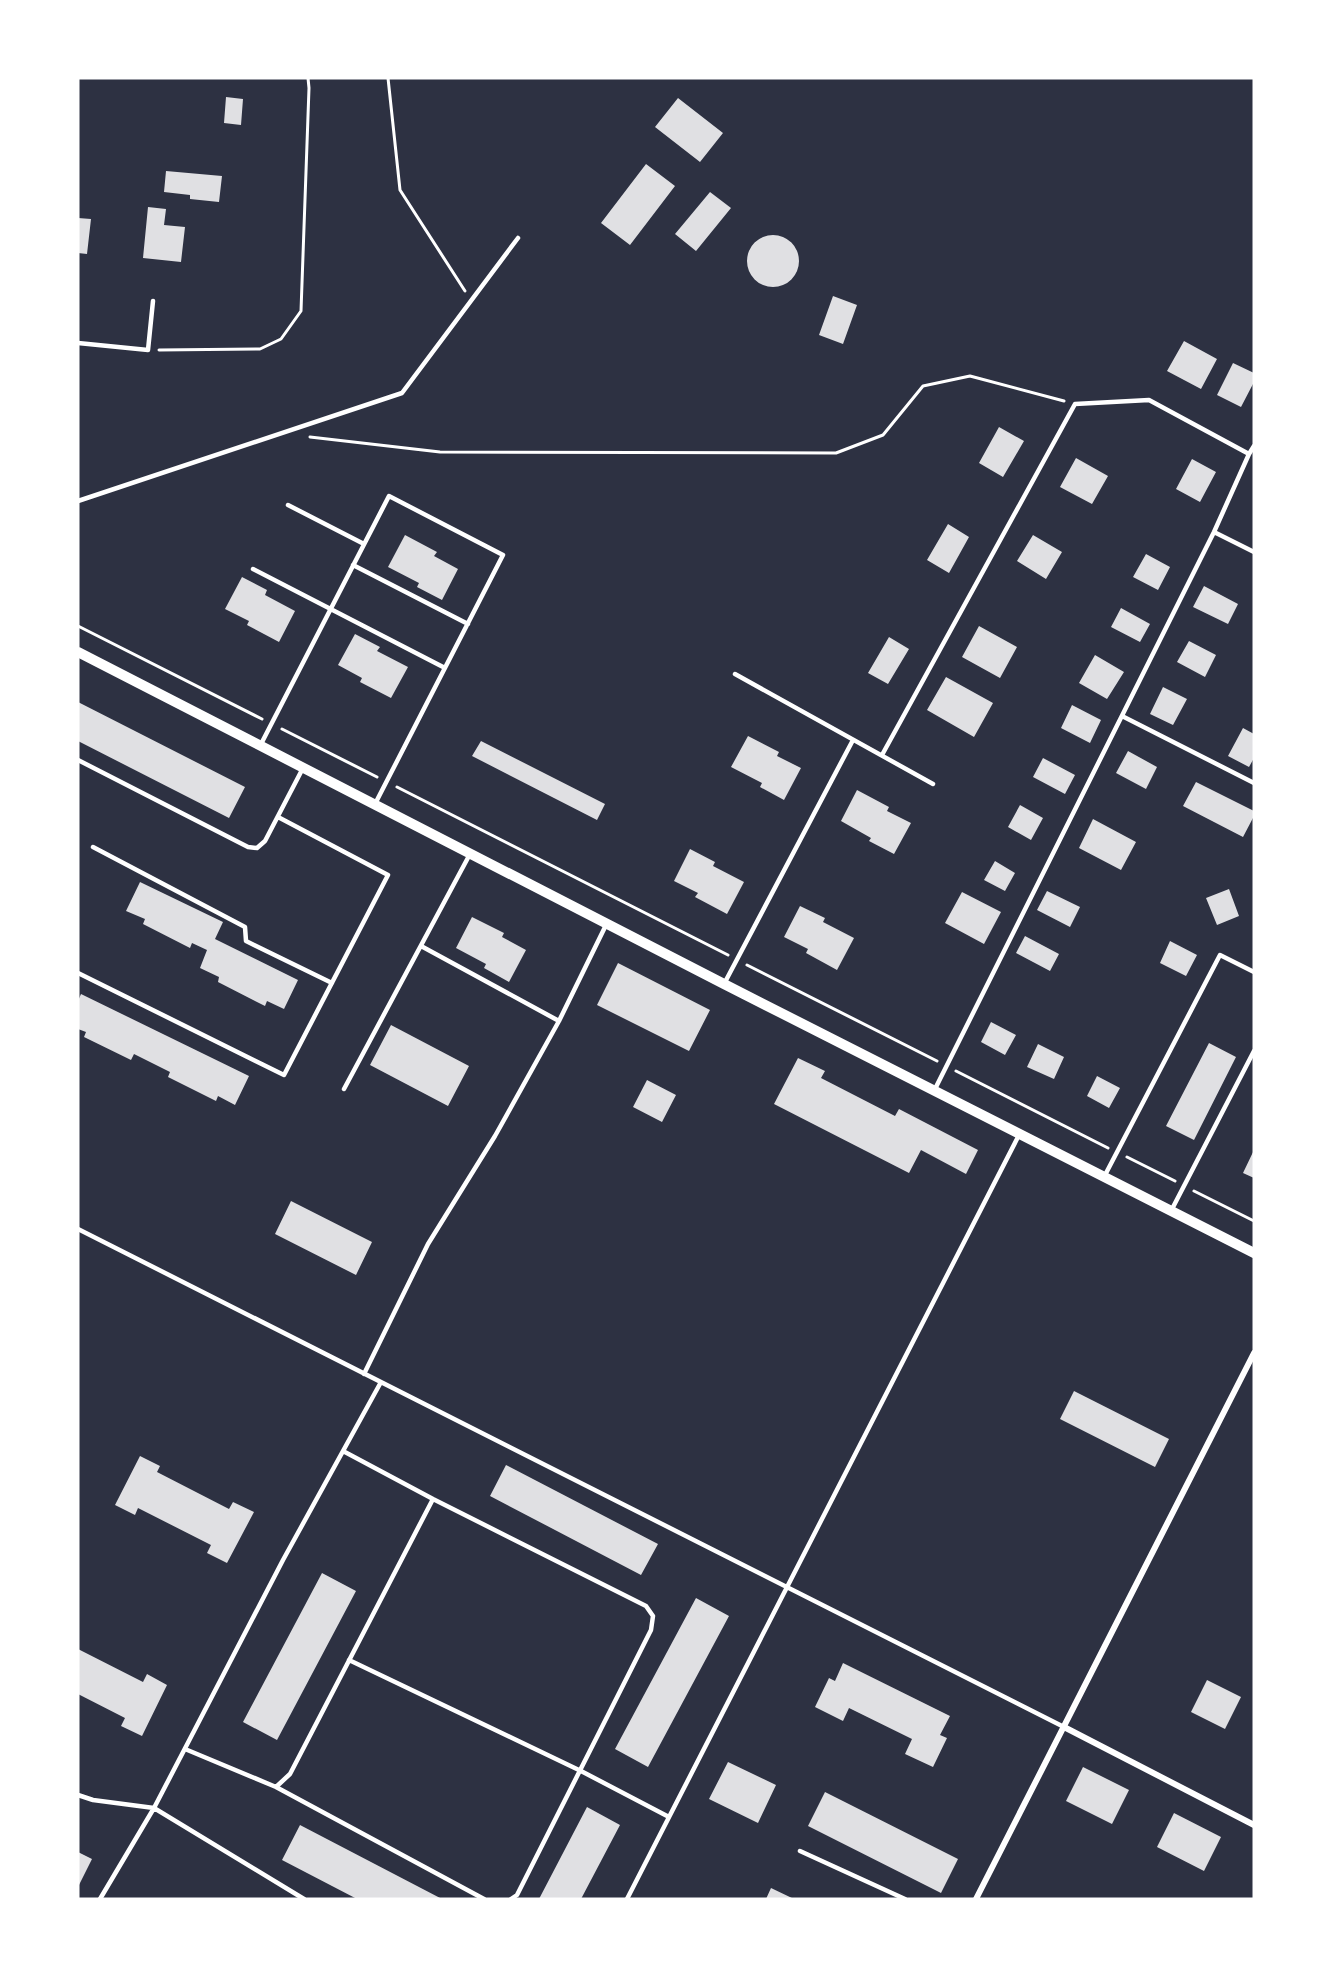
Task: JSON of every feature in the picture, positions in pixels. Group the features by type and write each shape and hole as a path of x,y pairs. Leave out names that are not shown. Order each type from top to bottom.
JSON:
{"street":[{"path":"78,652 1254,1253"},
{"path":"976,1899 1254,1353"},
{"path":"1064,1727 1254,1825"}],"lane":[{"path":"78,501 402,393 518,238"},
{"path":"78,343 148,350 153,301"},
{"path":"882,755 1075,404 1149,400 1249,454"},
{"path":"934,1091 1214,532 1254,446"},
{"path":"260,746 389,496 503,555 375,805"},
{"path":"288,505 364,544"},
{"path":"1214,532 1254,552"},
{"path":"353,565 468,624"},
{"path":"253,569 445,668"},
{"path":"735,674 933,784"},
{"path":"1122,716 1254,783"},
{"path":"724,984 853,740"},
{"path":"78,760 248,847 257,848 265,841 303,768"},
{"path":"78,973 284,1075 388,875 278,817"},
{"path":"93,847 244,927 246,941 332,983"},
{"path":"344,1089 470,854"},
{"path":"364,1374 428,1244 495,1136 559,1021 607,924"},
{"path":"421,946 559,1021"},
{"path":"1104,1177 1220,955 1254,972"},
{"path":"1171,1211 1254,1051"},
{"path":"627,1899 1019,1134"},
{"path":"78,1229 1064,1727"},
{"path":"100,1899 154,1808 283,1560 381,1382"},
{"path":"343,1451 646,1606 653,1616 651,1630 581,1771 517,1895 511,1899"},
{"path":"276,1787 290,1774 433,1499"},
{"path":"349,1660 581,1771 669,1818"},
{"path":"185,1749 276,1787 484,1899"},
{"path":"78,1795 93,1800 154,1808 304,1899"},
{"path":"800,1851 905,1899"}],"path":[{"path":"148,350 260,349 281,339 301,311 308,78"},
{"path":"388,78 400,190 471,301"},
{"path":"282,433 440,452 836,453 883,435 923,386 970,376 1075,404"},
{"path":"78,626 1254,1221"}],"building":[{"path":"226,97 243,99 241,125 224,123"},
{"path":"678,98 723,133 700,162 655,127"},
{"path":"646,164 675,186 630,245 601,223"},
{"path":"166,171 222,176 219,202 190,199 190,195 164,192"},
{"path":"710,192 731,208 696,251 675,234"},
{"path":"148,207 166,209 164,225 185,227 181,262 143,258"},
{"path":"78,218 91,219 87,254 78,253"},
{"path":"768,235 778,235 792,242 799,261 792,280 778,287 768,287 758,283 751,276 747,266 747,256 751,246 758,239"},
{"path":"833,296 857,305 843,344 819,335"},
{"path":"1184,341 1217,359 1201,389 1167,371"},
{"path":"1233,363 1254,373 1254,382 1241,407 1217,395"},
{"path":"999,427 1024,441 1003,477 979,463"},
{"path":"1076,458 1108,476 1092,504 1060,487"},
{"path":"1192,459 1216,472 1200,502 1176,489"},
{"path":"948,524 969,537 949,573 927,560"},
{"path":"405,535 437,552 434,556 458,569 442,600 417,587 419,583 388,567"},
{"path":"1033,535 1062,552 1046,579 1017,561"},
{"path":"1146,554 1170,567 1158,590 1133,577"},
{"path":"242,577 267,590 265,595 295,611 279,642 247,625 249,621 225,609"},
{"path":"1204,586 1238,604 1228,624 1193,607"},
{"path":"1121,608 1150,624 1140,642 1111,627"},
{"path":"979,626 1017,647 1000,678 962,657"},
{"path":"355,634 380,647 377,651 408,667 391,698 360,682 362,678 338,665"},
{"path":"889,637 909,649 888,684 868,673"},
{"path":"1189,641 1216,655 1205,677 1177,662"},
{"path":"1095,655 1124,672 1107,699 1079,683"},
{"path":"946,677 993,703 974,737 927,710"},
{"path":"1163,687 1187,699 1173,725 1150,714"},
{"path":"78,702 245,787 229,818 78,741"},
{"path":"1072,705 1101,720 1090,743 1061,728"},
{"path":"1243,728 1254,734 1254,758 1249,767 1228,756"},
{"path":"748,736 779,752 777,756 801,768 784,800 760,787 762,783 731,767"},
{"path":"481,741 605,804 597,820 472,756"},
{"path":"1128,751 1157,767 1146,789 1116,773"},
{"path":"1043,758 1075,775 1065,794 1033,777"},
{"path":"1196,782 1254,811 1254,816 1243,837 1183,806"},
{"path":"857,790 889,807 887,811 911,823 894,854 869,841 871,838 841,821"},
{"path":"1020,805 1043,818 1031,840 1008,827"},
{"path":"1093,819 1136,842 1121,870 1079,848"},
{"path":"690,849 715,862 713,866 744,882 727,914 695,897 698,893 674,881"},
{"path":"995,861 1015,873 1005,891 984,880"},
{"path":"140,882 223,922 215,939 298,980 284,1009 267,1001 265,1006 218,982 219,977 200,968 207,950 192,943 190,948 143,924 145,919 126,911"},
{"path":"1229,889 1239,916 1217,925 1206,898"},
{"path":"1047,891 1080,907 1070,927 1037,910"},
{"path":"962,892 1001,912 984,944 945,923"},
{"path":"800,906 825,918 823,922 854,938 837,970 806,953 808,949 784,937"},
{"path":"472,917 504,933 502,937 526,950 509,982 484,968 486,964 456,948"},
{"path":"1025,936 1059,954 1050,971 1016,953"},
{"path":"1170,941 1197,955 1186,976 1160,963"},
{"path":"618,963 710,1010 689,1051 597,1005"},
{"path":"81,994 249,1076 235,1105 218,1096 216,1101 168,1077 170,1072 134,1054 131,1060 84,1037 86,1032 78,1029 78,1001"},
{"path":"991,1022 1016,1035 1005,1055 981,1042"},
{"path":"391,1025 469,1066 448,1106 370,1065"},
{"path":"1209,1043 1236,1057 1194,1140 1166,1126"},
{"path":"1038,1044 1064,1057 1054,1079 1027,1067"},
{"path":"798,1058 825,1071 821,1078 895,1116 899,1109 978,1150 966,1174 921,1150 909,1173 774,1104"},
{"path":"1097,1076 1120,1088 1109,1108 1087,1096"},
{"path":"647,1080 676,1095 662,1122 633,1107"},
{"path":"1254,1150 1254,1178 1243,1173"},
{"path":"291,1201 372,1242 356,1275 275,1234"},
{"path":"1074,1391 1169,1439 1155,1467 1060,1419"},
{"path":"140,1456 160,1466 157,1472 229,1509 233,1502 254,1512 227,1563 207,1553 211,1545 138,1508 135,1515 115,1505"},
{"path":"506,1465 658,1544 641,1575 490,1496"},
{"path":"322,1573 356,1591 277,1740 243,1722"},
{"path":"696,1598 729,1616 648,1767 615,1749"},
{"path":"78,1649 143,1682 147,1674 167,1685 142,1736 121,1726 125,1718 78,1694"},
{"path":"843,1663 950,1716 940,1735 947,1738 933,1767 905,1754 912,1739 849,1708 843,1721 815,1707 829,1678 835,1681"},
{"path":"1207,1680 1241,1697 1225,1729 1191,1712"},
{"path":"728,1762 776,1785 758,1823 709,1799"},
{"path":"1083,1767 1129,1790 1112,1824 1066,1801"},
{"path":"825,1792 958,1859 941,1893 808,1826"},
{"path":"587,1807 620,1825 581,1899 539,1899"},
{"path":"1174,1813 1221,1837 1204,1871 1157,1847"},
{"path":"300,1825 442,1899 357,1899 282,1860"},
{"path":"78,1852 92,1859 78,1887"},
{"path":"771,1888 794,1899 766,1899"}]}
